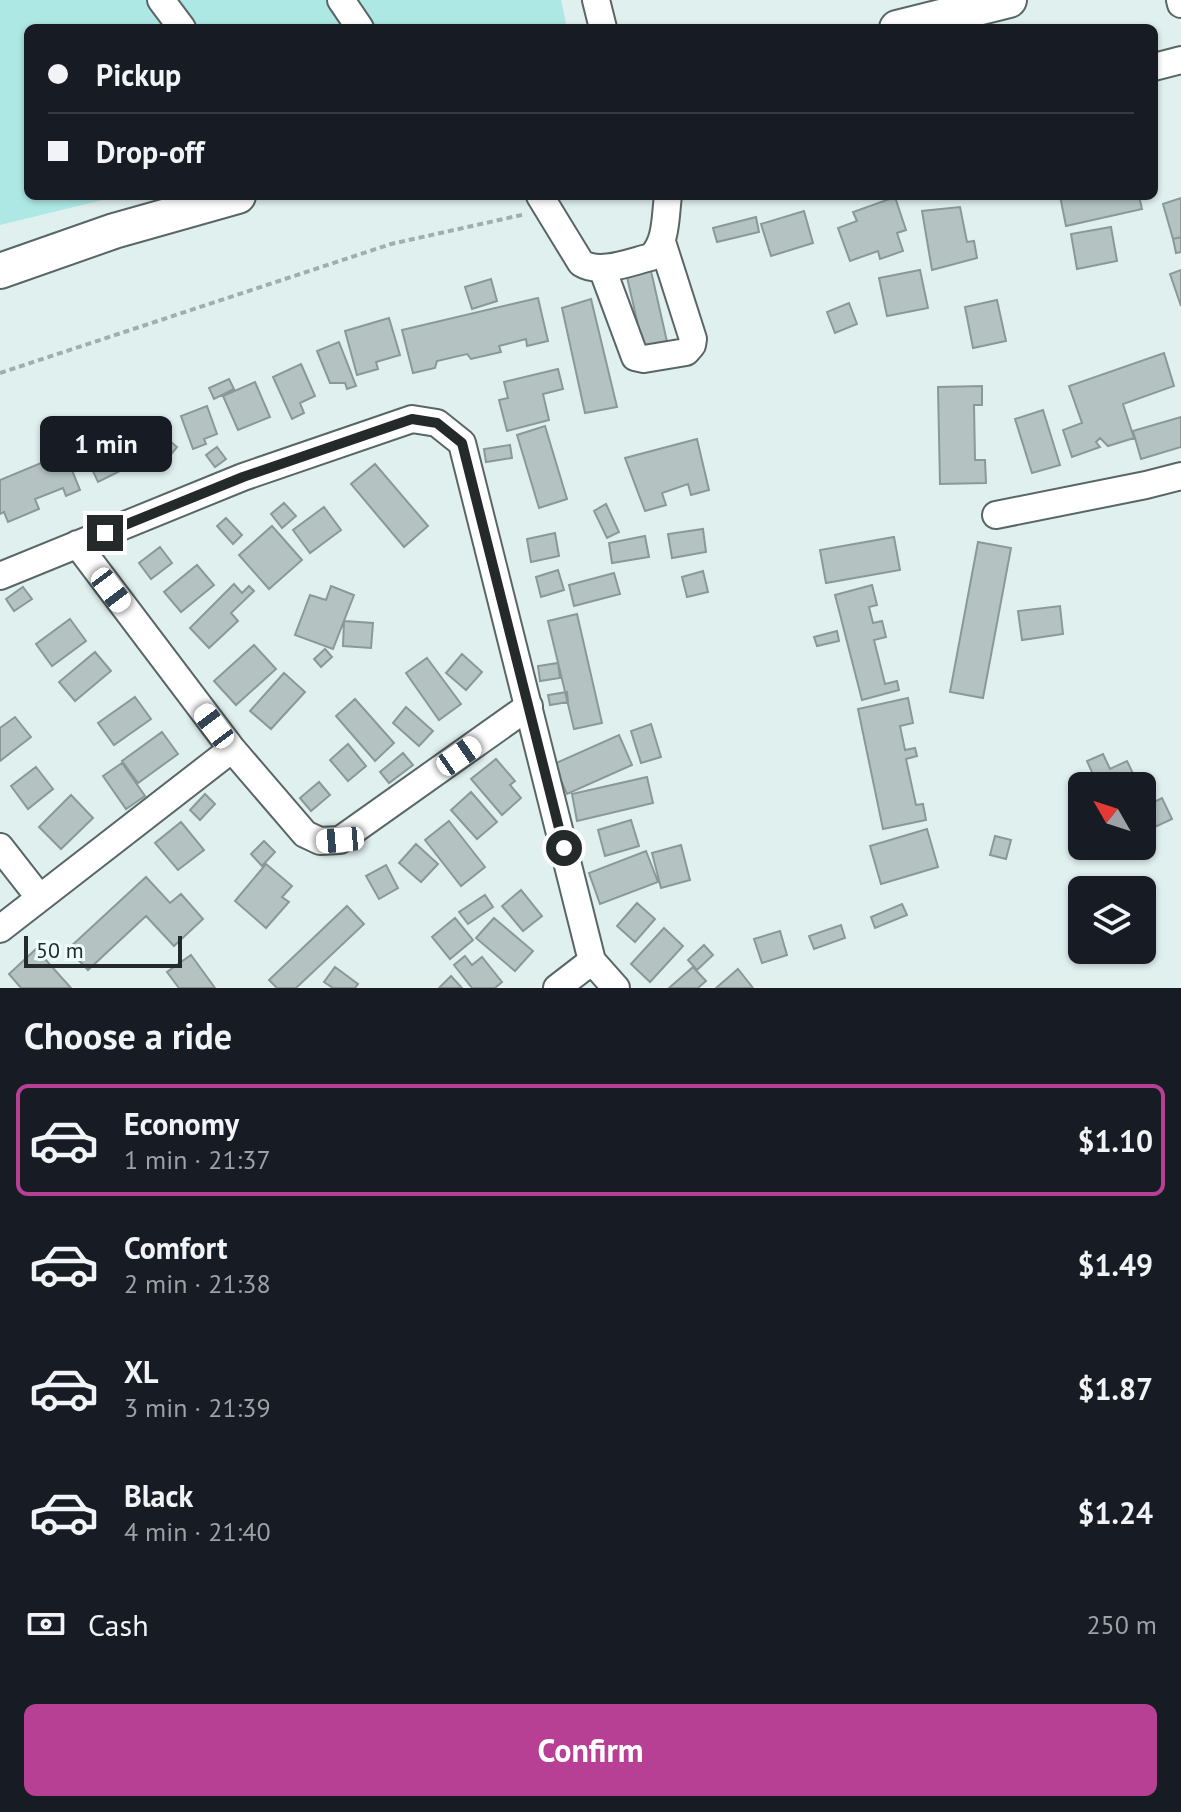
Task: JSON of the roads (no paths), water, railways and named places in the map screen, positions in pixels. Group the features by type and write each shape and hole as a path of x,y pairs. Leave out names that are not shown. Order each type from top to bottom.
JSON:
{"main road":[{"path":"913,24 1009,0"},
{"path":"0,271 114,231 224,200"}],"street":[{"path":"161,0 179,24"},
{"path":"341,0 357,24"},
{"path":"596,0 602,24"},
{"path":"1158,66 1181,60"},
{"path":"544,203 581,263 591,268 602,268 651,257 662,242 667,200"},
{"path":"602,268 635,357 644,359 686,352 693,339 662,242"},
{"path":"0,576 243,477 412,419 437,423 462,443 592,961 616,988"},
{"path":"996,515 1181,476"},
{"path":"77,544 232,749 305,834 320,841 340,840 529,706"},
{"path":"0,929 232,749"},
{"path":"0,847 39,897"},
{"path":"557,988 592,961"}]}
